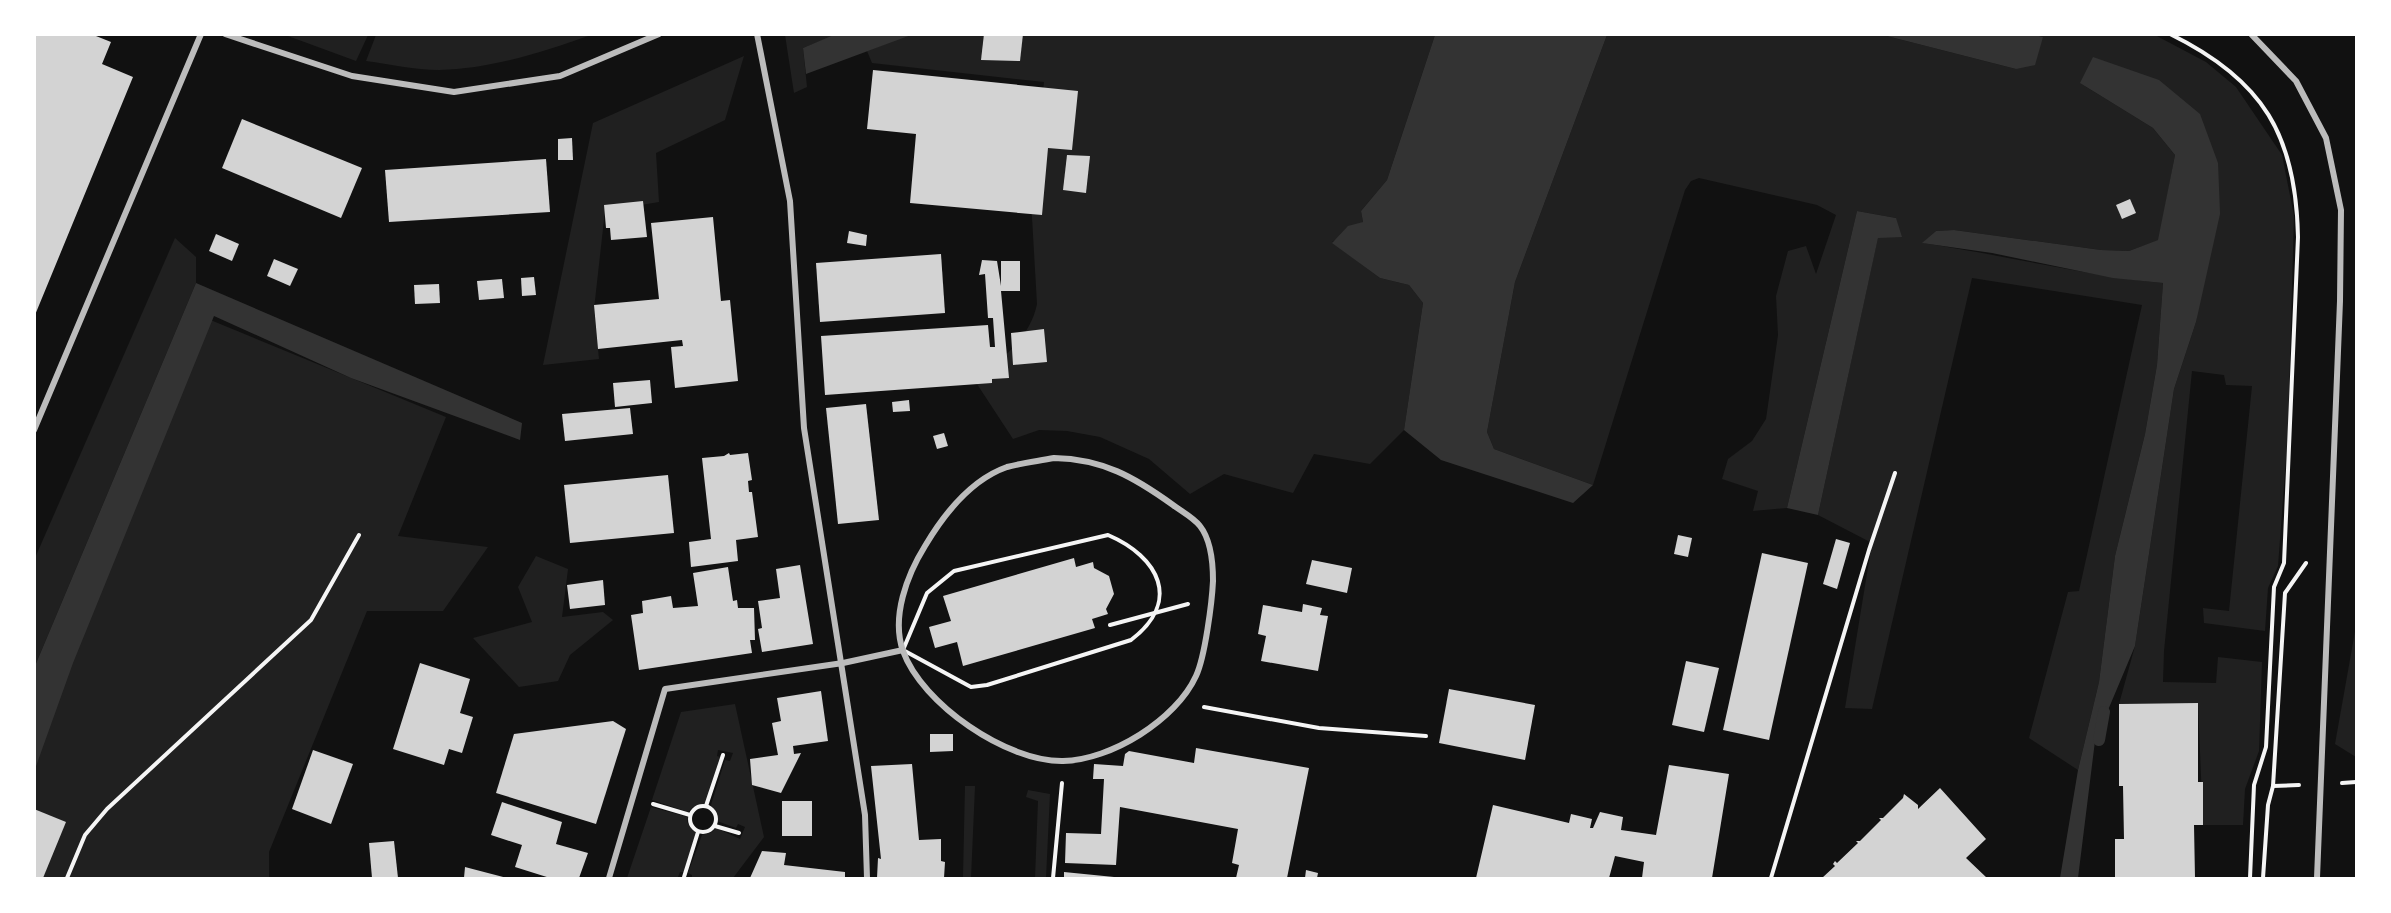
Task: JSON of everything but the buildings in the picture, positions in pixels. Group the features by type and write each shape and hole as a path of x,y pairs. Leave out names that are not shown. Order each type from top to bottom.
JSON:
{"street":[{"path":"34,430 201,34"},
{"path":"225,34 352,76 454,92 560,76 659,34"},
{"path":"757,34 790,201 804,428 843,663 865,814 867,879"},
{"path":"2251,34 2295,81 2326,138 2341,210 2340,301 2317,879"},
{"path":"1054,458 1082,458 1120,471 1146,486 1200,526 1213,558 1212,599 1196,676 1164,718 1141,735 1083,758 1062,761 1039,758 1013,751 985,738 947,711 931,693 903,650 902,590 943,517 983,479 1006,468 1054,458"},
{"path":"609,879 665,689 843,663 903,650"}],"path":[{"path":"2170,34 2206,55 2241,82 2265,106 2282,136 2297,201 2298,237 2284,563 2274,587 2266,747 2254,785 2250,879"},
{"path":"1771,879 1869,550 1895,473"},
{"path":"2263,879 2268,805 2273,786 2285,593 2331,526"},
{"path":"67,879 85,835 107,809 311,620 359,535"},
{"path":"1108,535 1128,544 1154,569 1161,593 1156,612 1146,629 1131,640 987,685 971,687 903,650 927,593 954,571 1108,535"},
{"path":"1110,625 1212,599"},
{"path":"1177,702 1319,728 1426,736"},
{"path":"706,806 723,754"},
{"path":"1053,879 1062,779"},
{"path":"633,797 690,815"},
{"path":"698,832 691,825 690,815 695,808 706,806"},
{"path":"706,806 715,814 715,826"},
{"path":"698,832 708,831 715,826"},
{"path":"715,826 739,833"},
{"path":"684,877 698,832"}],"shaded area":[{"path":"288,34 368,35 356,61 288,36"},
{"path":"836,34 911,35 806,74 803,48"},
{"path":"911,34 1435,35 1387,180 1361,211 1363,222 1332,242 1380,278 1409,285 1423,303 1404,430 1370,464 1314,454 1293,493 1224,474 1190,494 1149,459 1100,437 1067,431 1039,430 1013,439 975,381 1021,338 1028,328 1037,304 1031,200 1044,82 872,63 867,51"},
{"path":"2153,34 2206,62 2236,87 2282,155 2294,216 2288,432 2278,566 2268,588 2265,631 2204,623 2203,608 2229,611 2252,386 2226,385 2224,375 2192,371 2164,651 2163,682 2216,683 2218,657 2262,662 2259,751 2245,789 2243,825 2203,825 2198,703 2119,704 2135,646 2174,389 2196,322 2218,163 2080,83 2153,128 2175,155 2159,240 2129,251 2101,250 1954,230 1936,231 1923,243 2103,275 2163,283 2157,365 2145,434 2115,556 2099,682 2078,770 2029,738 2068,592 2079,591 2142,305 1972,278 1872,709 1845,708 1872,543 1818,515 1878,237 1896,218 1857,211 1787,508 1753,511 1758,491 1722,479 1728,459 1752,441 1766,419 1778,335 1776,296 1788,251 1806,246 1816,274 1836,215 1817,205 1699,178 1691,181 1685,190 1593,485 1494,449 1487,432 1515,282 1607,35 1883,35 2016,69 2043,37 2035,35"},
{"path":"376,35 591,35 497,63 439,70 366,61"},
{"path":"785,35 836,35 803,48 807,87 794,93"},
{"path":"1435,35 1607,35 1515,282 1487,432 1494,449 1593,485 1573,503 1441,460 1404,430 1423,303 1409,285 1380,278 1332,243 1348,226 1363,222 1361,211 1387,180"},
{"path":"1883,35 2035,35 2043,37 2035,65 2016,69"},
{"path":"744,56 725,120 656,153 659,202 605,211 594,309 599,359 543,365 593,123"},
{"path":"2093,57 2159,80 2200,114 2218,163 2220,214 2196,322 2174,389 2135,646 2095,741 2078,878 2060,878 2078,770 2099,682 2115,556 2145,434 2157,365 2163,283 2113,278 1992,253 1922,243 1936,231 1954,230 2101,250 2129,251 2158,240 2175,155 2153,128 2080,83"},
{"path":"1857,211 1896,218 1902,237 1878,238 1818,515 1787,508"},
{"path":"175,238 196,257 196,283 35,666 35,558"},
{"path":"196,283 522,423 520,440 351,378 214,316 73,663 35,769 35,666"},
{"path":"196,314 446,417 398,536 488,547 443,611 367,611 269,852 269,878 35,878 34,724"},
{"path":"536,556 568,569 562,617 603,612 613,620 570,655 558,681 519,687 473,638 532,622 518,587"},
{"path":"2356,626 2356,757 2335,744"},
{"path":"735,704 764,837 733,878 692,878 692,875 688,873 702,835 716,828 740,839 745,827 738,824 736,828 717,821 718,816 711,805 725,760 730,761 733,753 718,750 717,756 720,757 706,804 693,807 688,812 652,800 681,712"},
{"path":"965,786 975,786 971,878 963,878"},
{"path":"1028,790 1050,794 1046,878 1035,878 1038,801 1026,797"},
{"path":"651,807 688,817 687,822 696,833 684,872 680,872 678,877 683,878 627,878"}],"waterway":[{"path":"2099,740 2104,712"}]}
